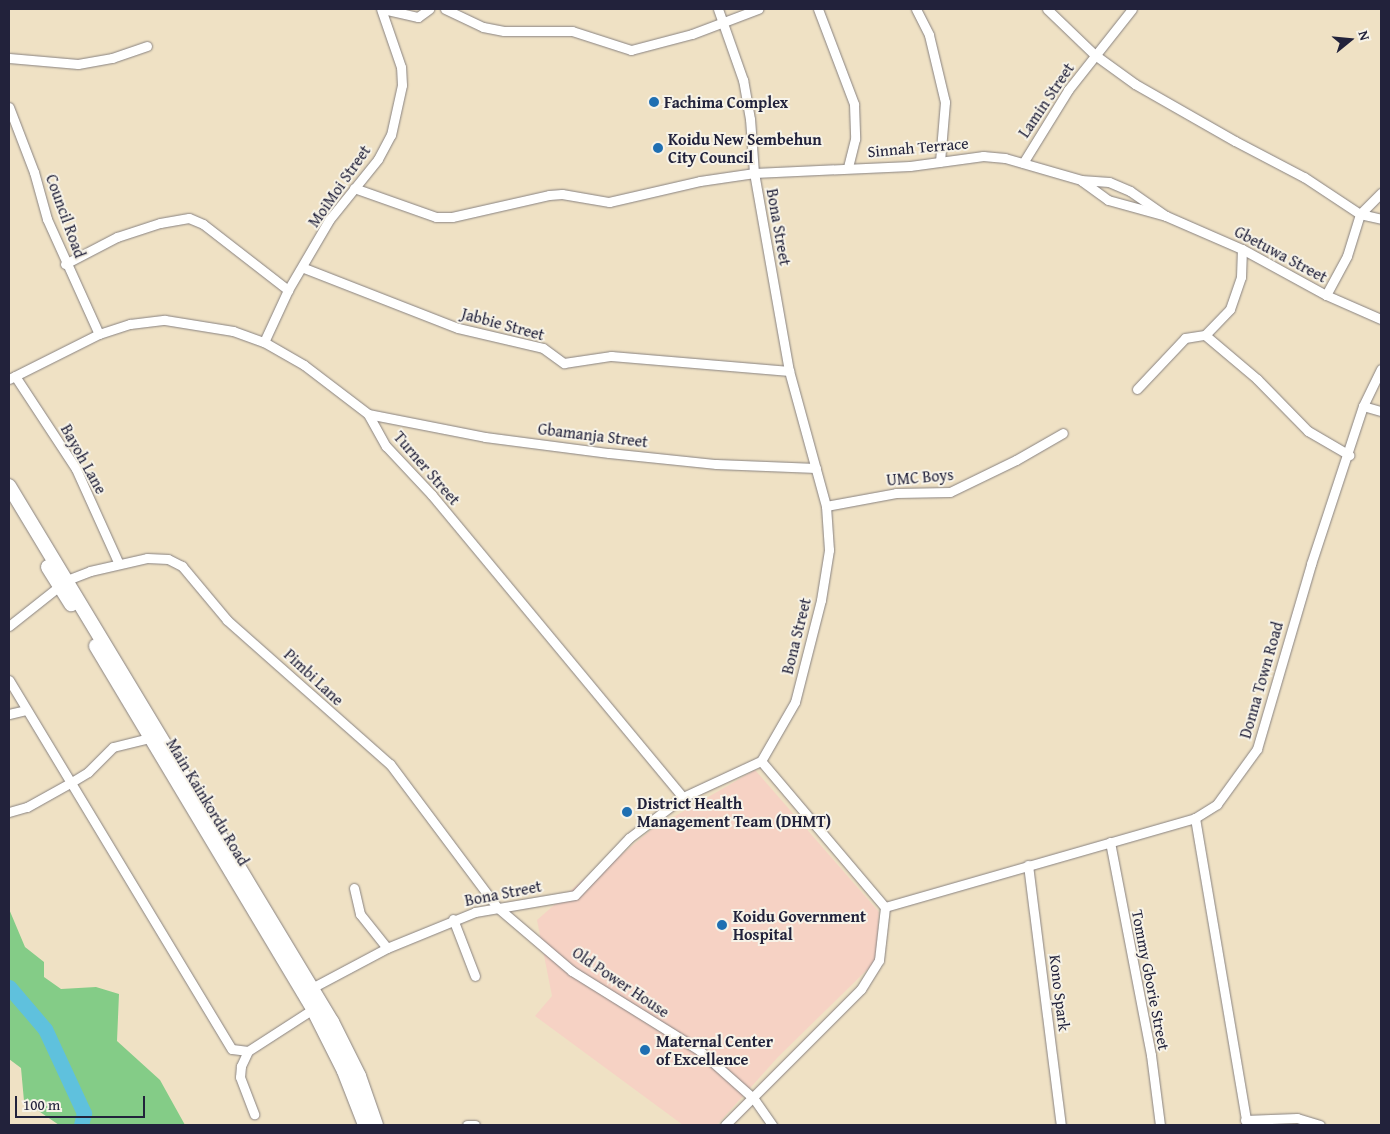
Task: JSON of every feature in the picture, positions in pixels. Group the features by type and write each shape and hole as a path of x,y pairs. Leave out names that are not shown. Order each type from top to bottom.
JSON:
{"main road":[{"path":"9,486 64,583"},
{"name":"Main Kainkordu Road","path":"9,502 64,583 307,991"},
{"name":"Main Kainkordu Road","path":"194,801 297,963 313,1009 344,1071 365,1125"},
{"path":"307,991 351,1057 376,1125"}],"street":[{"path":"382,9 418,16 429,9"},
{"name":"MoiMoi Street","path":"264,342 288,290 304,268 329,220 378,159 391,135 401,95 401,67 382,9"},
{"path":"445,9 483,27 504,32 572,31 631,50 692,34 758,9"},
{"name":"Bona Street","path":"307,991 387,948 453,919 497,907 575,895 629,838 683,797 761,761 794,702 806,666 829,550 826,506 789,371 754,173 751,128 743,80 718,9"},
{"path":"818,9 854,104 855,139 848,168"},
{"path":"916,9 929,35 945,102 940,162"},
{"path":"1047,9 1095,55 1136,84 1235,141 1304,177 1360,214 1381,219"},
{"name":"Lamin Street","path":"1023,163 1052,113 1132,9"},
{"path":"9,58 78,64 112,58 147,46"},
{"name":"Council Road","path":"9,107 65,264 99,334"},
{"name":"Sinnah Terrace","path":"354,188 436,217 452,217 549,195 562,194 609,202 700,181 754,173 940,162 984,156 1023,163 1081,180 1118,185 1166,216"},
{"name":"Sinnah Terrace","path":"1081,180 1108,200 1166,216"},
{"path":"1326,295 1347,256 1360,214 1381,193"},
{"name":"Gbetuwa Street","path":"1166,216 1242,249 1326,295 1381,319"},
{"path":"65,264 117,237 160,223 189,218 203,224 288,290"},
{"path":"1137,389 1185,338 1205,336 1230,309 1240,277 1242,249"},
{"name":"Jabbie Street","path":"304,268 458,328 543,348 564,363 611,356 789,371"},
{"name":"Turner Street","path":"12,377 99,334 130,324 165,320 233,331 264,342 304,365 368,414 391,452 432,495 683,797"},
{"path":"1205,336 1256,379 1308,431 1349,455"},
{"name":"Donna Town Road","path":"885,907 1195,818 1217,804 1257,749 1311,564 1349,455 1363,406 1381,369"},
{"name":"Bayoh Lane","path":"12,377 76,468 118,562"},
{"path":"1363,406 1381,412"},
{"name":"Gbamanja Street","path":"368,414 485,437 609,453 716,464 816,468"},
{"name":"UMC Boys","path":"826,506 896,493 950,492 1008,465 1063,433"},
{"name":"Pimbi Lane","path":"9,626 64,583 118,562 147,558 168,559 182,566 227,620 390,764 497,907"},
{"path":"9,680 232,1049 248,1051"},
{"path":"9,714 26,710"},
{"path":"9,812 27,807 70,783 93,768 113,747 153,732"},
{"path":"725,1125 829,1025 874,972 879,960 885,907 761,761"},
{"path":"1195,818 1246,1123 1297,1118 1320,1125"},
{"name":"Tommy Gborie Street","path":"1110,842 1151,1055 1160,1125"},
{"name":"Kono Spark","path":"1028,865 1061,1125"},
{"path":"354,888 360,914 387,948"},
{"name":"Old Power House","path":"497,907 572,971 699,1050 754,1099 772,1125"},
{"path":"453,919 475,976"},
{"path":"254,1114 240,1077 240,1066 248,1051 313,1009"},
{"path":"467,1125 474,1125"}],"shaded area":[{"name":"Koidu Government Hospital","path":"755,770 879,912 876,961 778,1057 717,1125 683,1125 535,1016 552,996 537,920 593,871 621,855 651,830"}],"green space":[{"path":"9,909 25,947 44,962 44,977 61,989 96,987 119,994 117,1041 160,1080 185,1125 59,1125 24,1101 21,1068 9,1059"}],"waterway":[{"path":"9,987 45,1029 84,1113 81,1125"}],"place":[{"name":"Fachima Complex","path":"654,102"},
{"name":"Koidu New Sembehun City Council","path":"658,148"},
{"name":"District Health Management Team (DHMT)","path":"627,812"},
{"name":"Koidu Government Hospital","path":"722,925"},
{"name":"Maternal Center of Excellence","path":"645,1050"}]}
